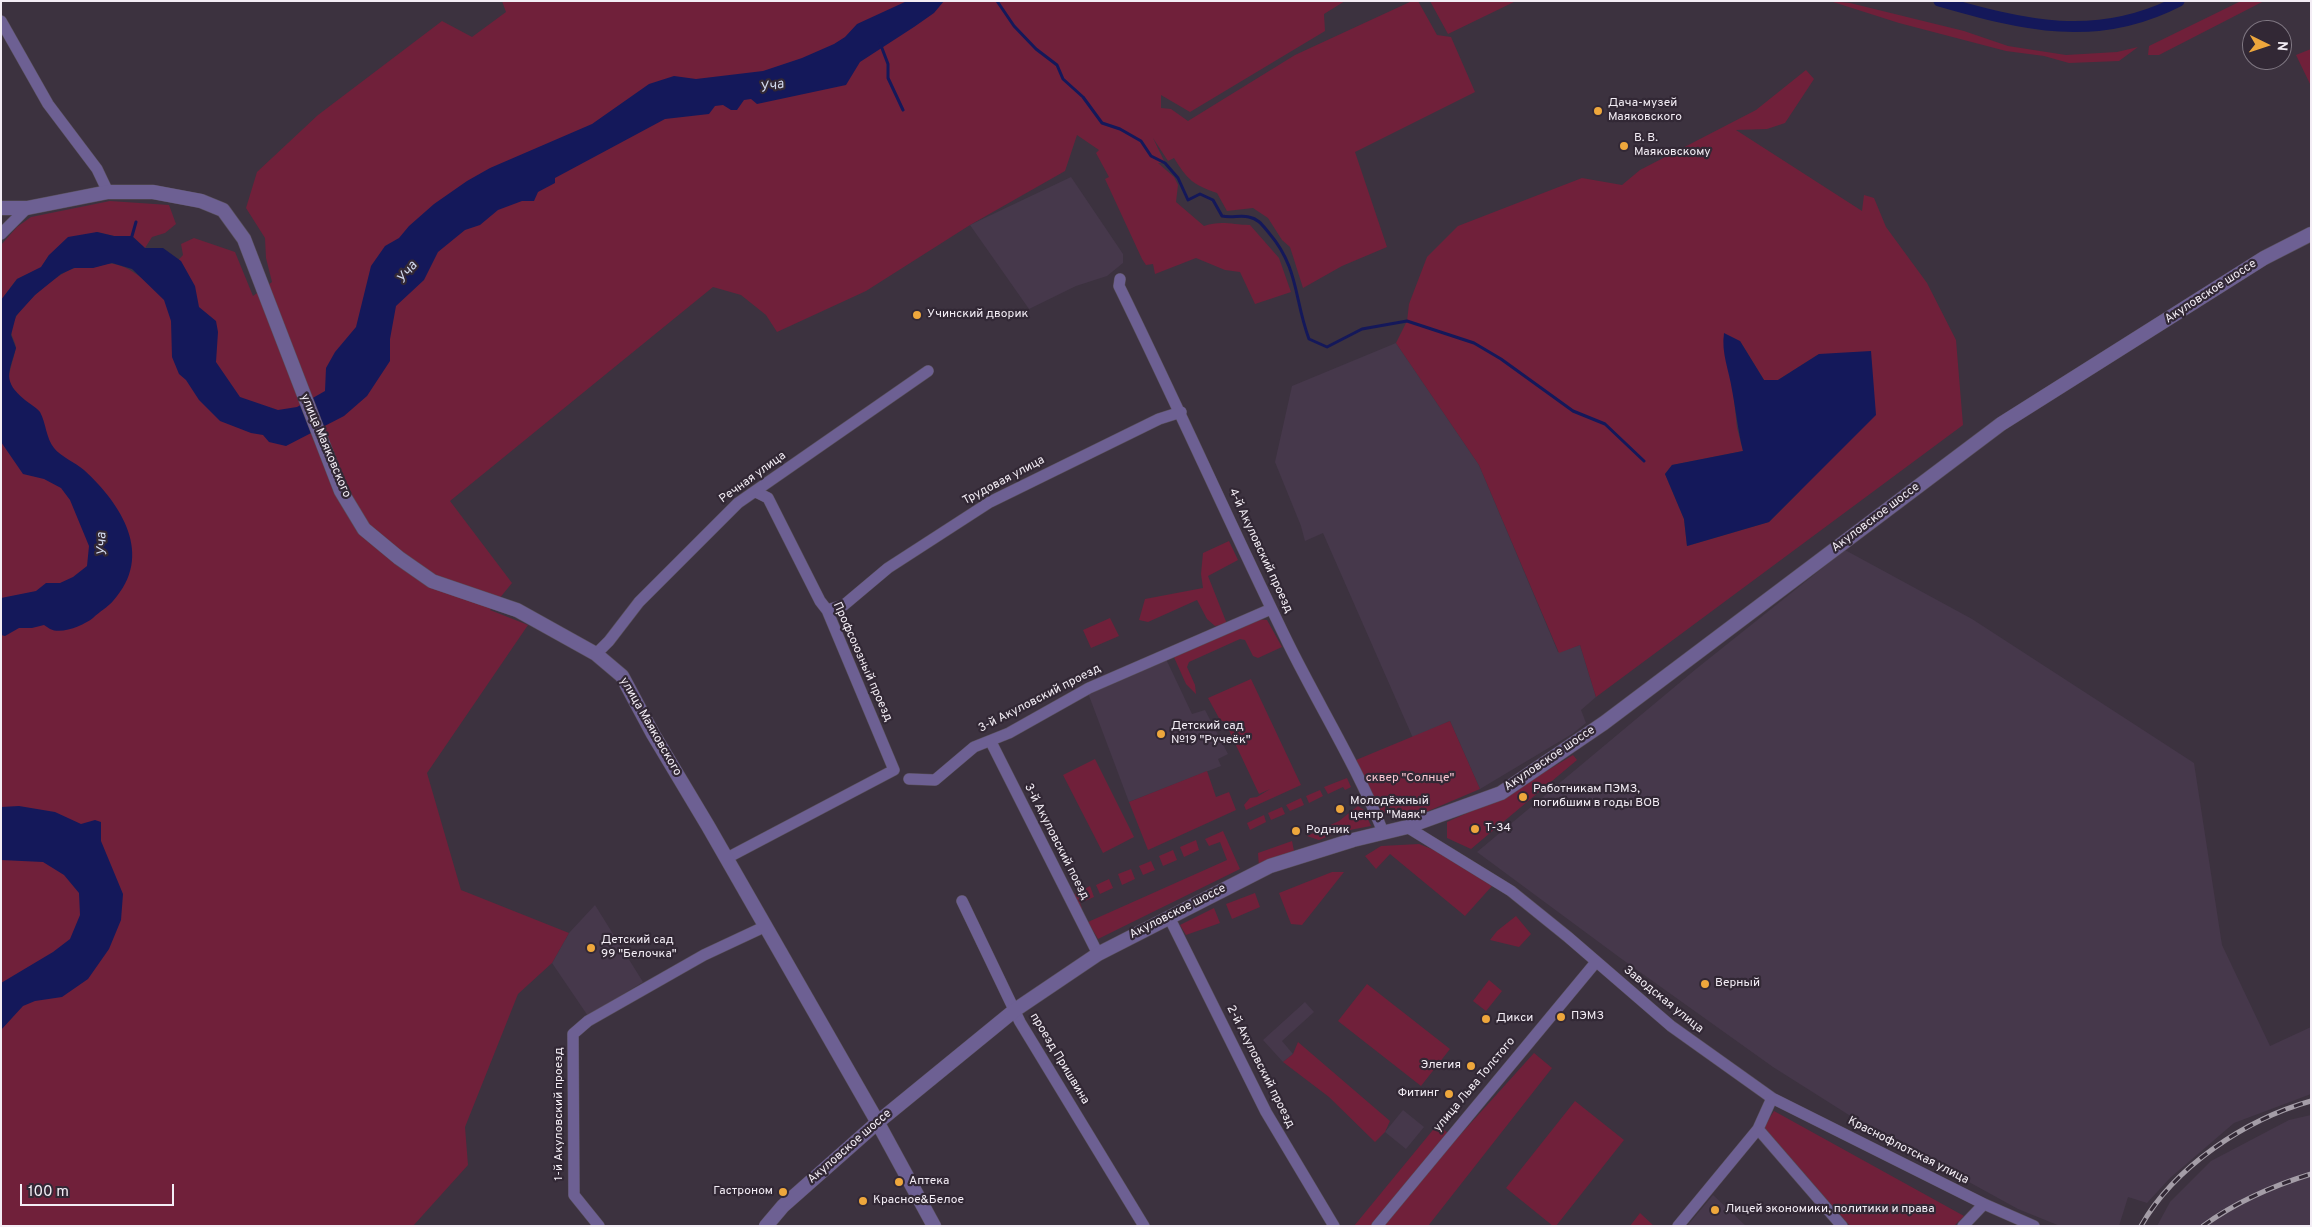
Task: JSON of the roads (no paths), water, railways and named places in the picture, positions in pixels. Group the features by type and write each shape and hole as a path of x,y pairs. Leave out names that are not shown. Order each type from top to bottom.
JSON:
{"street":[{"path":"1,21 48,104 97,169 108,192"},
{"name":"улица Маяковского","path":"1,208 26,208 108,192 153,192 201,201 223,210 244,239 341,491 364,529 399,558 432,581 517,610 596,654 622,676 653,734 727,858 878,1122 934,1226"},
{"path":"1,234 26,208"},
{"name":"Акуловское шоссе","path":"766,1226 783,1206 878,1122 1015,1010 1098,954 1270,866 1383,832 1407,827 1501,793 1611,718 2001,424 2264,258 2311,234"},
{"name":"4-й Акуловский проезд","path":"1120,279 1119,286 1181,412 1271,609 1360,780 1383,832"},
{"name":"Речная улица","path":"596,654 609,641 638,602 738,503 928,371"},
{"name":"Трудовая улица","path":"827,610 844,605 888,568 990,502 1159,419 1181,412"},
{"name":"Профсоюзный проезд","path":"727,858 894,770 827,610 820,601 768,498 756,492"},
{"name":"3-й Акуловский проезд","path":"909,779 935,780 974,747 991,742 1089,688 1271,609"},
{"name":"3-й Акуловский поезд","path":"991,742 1098,954"},
{"name":"Заводская улица","path":"1407,827 1511,891 1671,1026 1772,1098"},
{"name":"проезд Пришвина","path":"962,901 1020,1022 1144,1226"},
{"name":"2-й Акуловский проезд","path":"1169,917 1266,1112 1334,1226"},
{"name":"1-й Акуловский проезд","path":"599,1226 574,1195 573,1034 588,1020 673,972 766,926"},
{"name":"улица Льва Толстого","path":"1377,1226 1596,962"},
{"path":"1678,1226 1758,1129 1772,1098"},
{"name":"Краснофлотская улица","path":"1772,1098 1984,1204 2034,1226"},
{"path":"1758,1129 1842,1226"},
{"path":"1963,1226 1984,1204"}],"water":[{"name":"Уча","path":"907,1 944,1 934,13 860,62 846,85 757,104 751,99 744,100 737,110 731,110 723,105 715,106 709,114 665,119 555,178 555,183 538,192 534,201 522,201 498,210 480,225 465,230 438,252 424,280 396,306 390,339 390,361 367,396 344,416 286,446 269,442 263,435 251,433 220,421 199,400 186,380 179,374 172,357 171,321 164,300 132,269 112,263 93,268 74,268 61,274 35,295 16,316 11,335 16,348 10,370 10,382 25,400 40,412 49,440 54,448 84,470 110,498 121,514 132,548 131,566 125,584 113,601 84,624 61,631 55,631 44,625 32,628 19,628 5,636 1,635 1,598 36,591 46,583 60,583 73,577 87,566 89,546 70,500 61,488 44,479 23,474 1,442 1,300 17,279 41,267 49,255 68,237 97,232 114,236 132,236 145,248 163,248 181,261 195,286 199,307 216,321 218,332 216,362 240,397 278,410 297,407 325,391 326,368 335,352 356,327 371,266 385,246 399,238 409,226 434,204 467,181 490,168 592,124 649,84 674,76 696,79 763,71 802,58 834,44 845,37 857,24"},
{"path":"1724,333 1740,341 1764,380 1778,380 1819,354 1871,351 1876,415 1769,522 1687,546 1684,519 1665,474 1672,465 1743,451 1724,355"},
{"path":"19,806 55,812 81,824 95,820 101,822 101,841 123,894 121,920 109,949 88,979 62,997 35,1001 23,1006 1,1030 1,983 53,952 70,939 80,915 79,893 64,875 43,862 1,860 1,807"}],"waterway":[{"path":"997,1 1014,26 1036,49 1057,65 1063,79 1083,97 1102,123 1120,129 1141,141 1151,156 1165,163 1178,178 1188,200 1200,194 1213,200 1222,216 1249,217 1256,219 1263,225 1279,246 1291,271 1309,339 1327,347 1362,329 1407,321 1474,343 1501,359 1573,411 1605,424 1644,461"},
{"path":"1939,1 2000,17 2059,26 2089,26 2118,23 2148,14 2179,1"},
{"path":"880,43 888,64 888,78 903,110"},
{"path":"132,236 136,222"}],"railway":[{"path":"2141,1226 2155,1204 2172,1184 2214,1148 2262,1120 2286,1109 2311,1101"},
{"path":"2203,1226 2228,1209 2282,1184 2311,1174"}],"place":[{"name":"Дача-музей Маяковского","path":"1598,111"},
{"name":"В. В. Маяковскому","path":"1624,146"},
{"name":"Учинский дворик","path":"917,315"},
{"name":"Детский сад №19 \"Ручеёк\"","path":"1161,734"},
{"name":"Работникам ПЭМЗ, погибшим в годы ВОВ","path":"1523,797"},
{"name":"Молодёжный центр \"Маяк\"","path":"1340,809"},
{"name":"Т-34","path":"1475,829"},
{"name":"Родник","path":"1296,831"},
{"name":"Детский сад 99 \"Белочка\"","path":"591,948"},
{"name":"Верный","path":"1705,984"},
{"name":"ПЭМЗ","path":"1561,1017"},
{"name":"Дикси","path":"1486,1019"},
{"name":"Элегия","path":"1471,1066"},
{"name":"Фитинг","path":"1449,1094"},
{"name":"Аптека","path":"899,1182"},
{"name":"Гастроном","path":"783,1192"},
{"name":"Красное&Белое","path":"863,1201"},
{"name":"Лицей экономики, политики и права","path":"1715,1210"}],"park label":[{"name":"сквер \"Солнце\"","path":"1410,779"}]}
